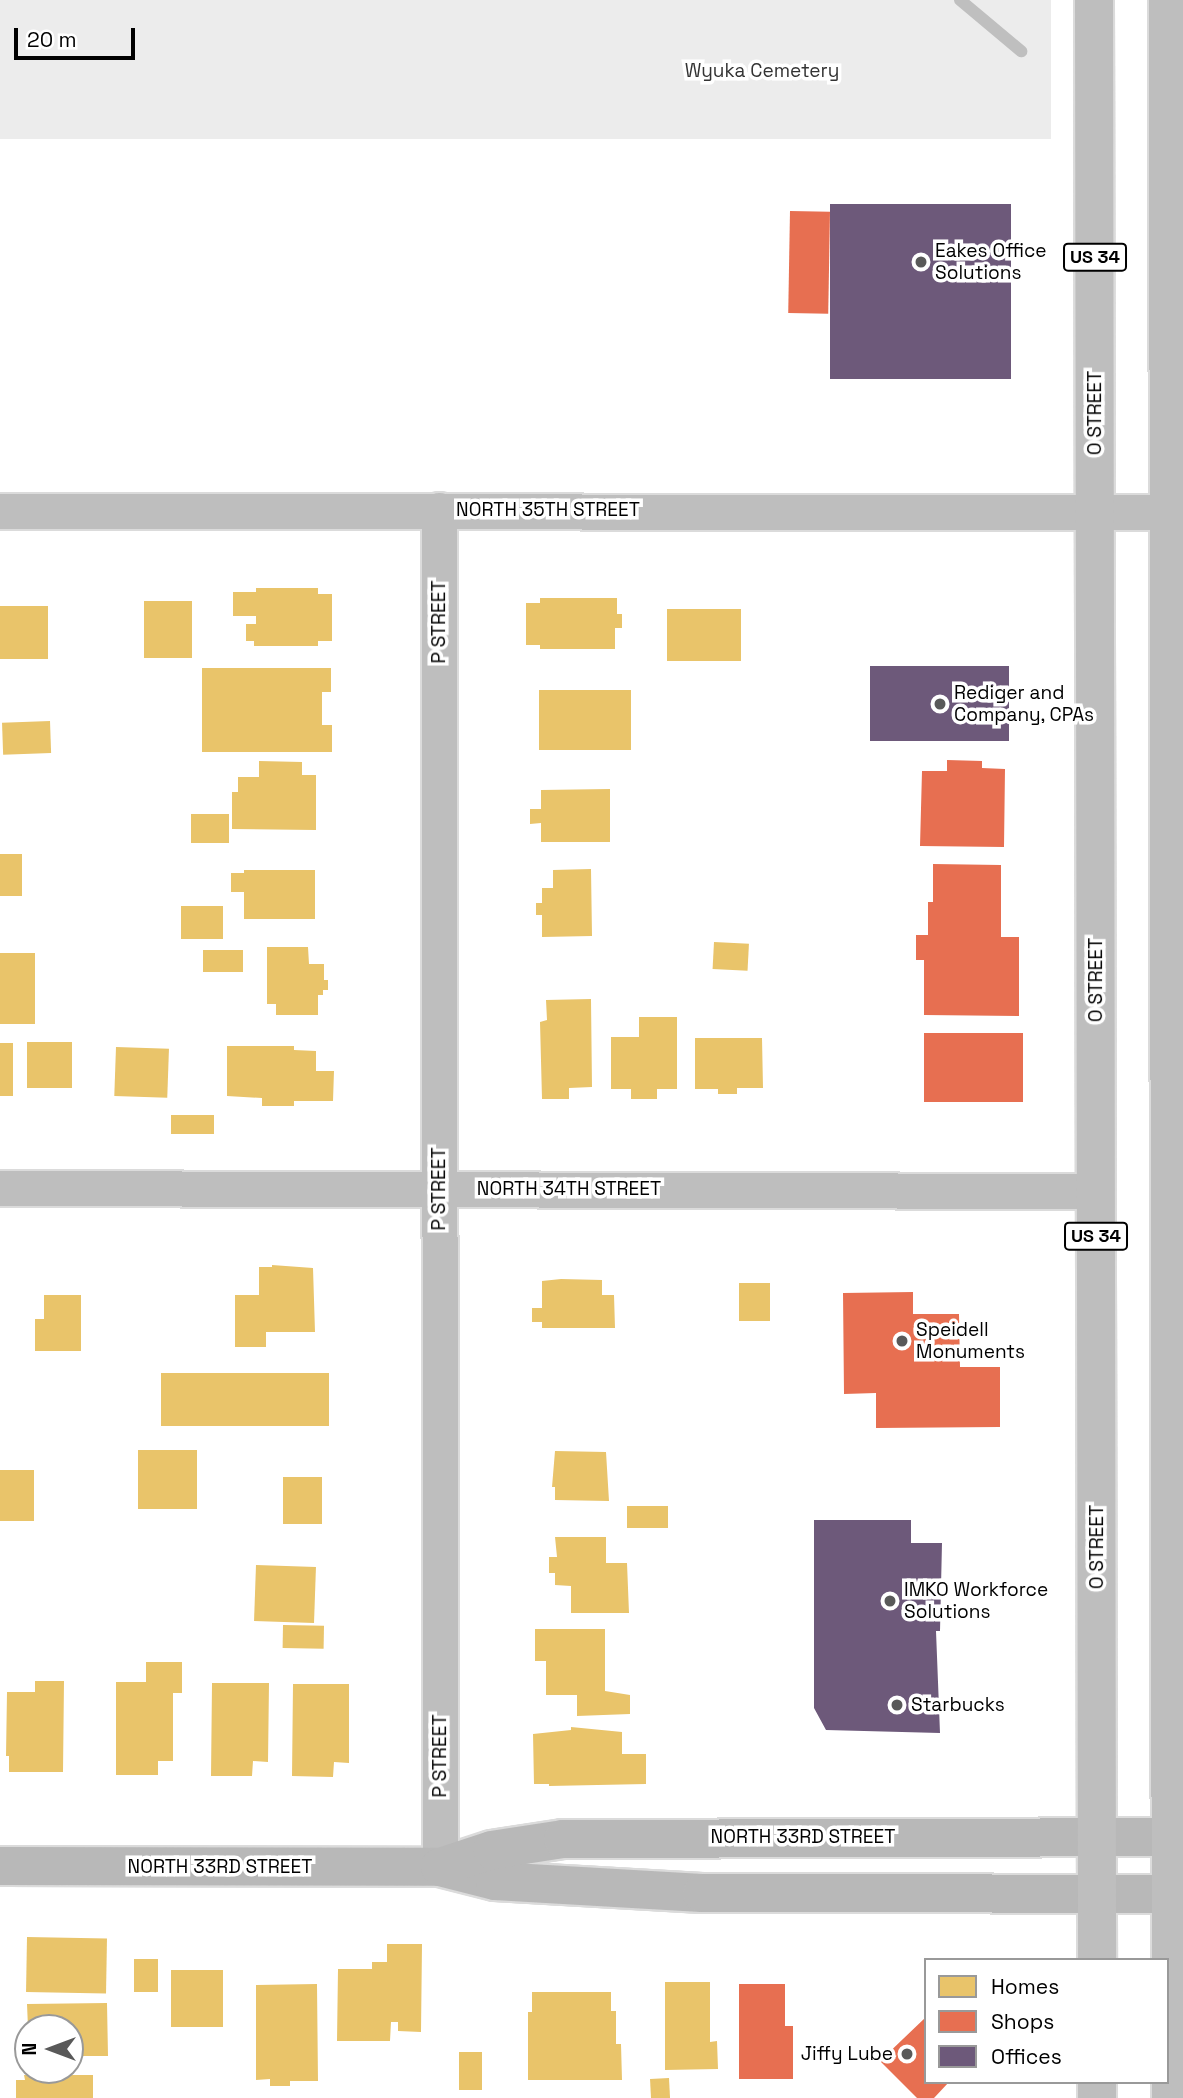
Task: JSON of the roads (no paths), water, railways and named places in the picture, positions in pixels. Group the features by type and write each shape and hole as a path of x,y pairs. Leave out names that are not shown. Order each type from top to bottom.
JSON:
{"main road":[{"name":"O STREET","path":"1094,0 1097,1958"},
{"path":"1168,0 1176,415 1176,1894 1171,2098"},
{"name":"NORTH 33RD STREET","path":"440,1867 492,1850 563,1839 1176,1838"},
{"name":"NORTH 33RD STREET","path":"0,1866 440,1867 495,1881 561,1887 702,1893 1176,1894"}],"street":[{"name":"P STREET","path":"439,510 440,1867"},
{"name":"NORTH 35TH STREET","path":"0,511 1176,512"},
{"name":"NORTH 34TH STREET","path":"0,1188 1096,1191"}],"waterway":[{"path":"960,0 1021,51"}],"place":[{"name":"Eakes Office Solutions","path":"921,262"},
{"name":"Rediger and Company, CPAs","path":"940,704"},
{"name":"Speidell Monuments","path":"902,1341"},
{"name":"IMKO Workforce Solutions","path":"890,1601"},
{"name":"Starbucks","path":"897,1705"},
{"name":"Jiffy Lube","path":"907,2054"}],"park label":[{"name":"Wyuka Cemetery","path":"762,71"}]}
